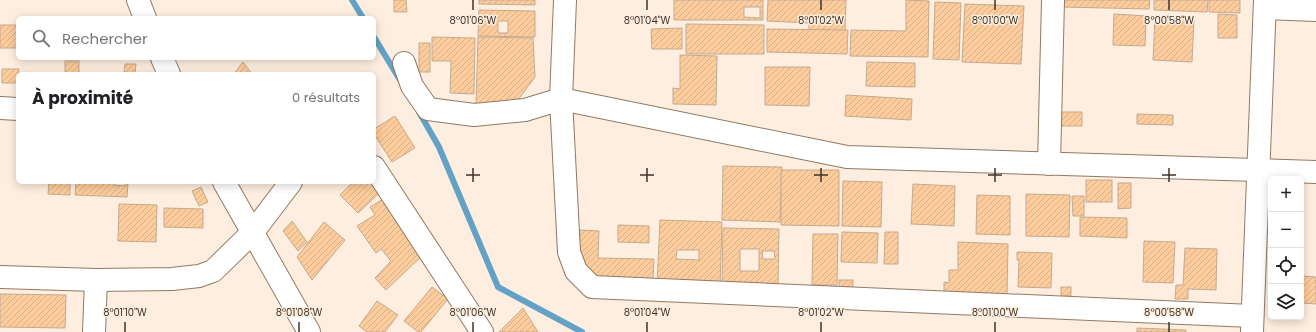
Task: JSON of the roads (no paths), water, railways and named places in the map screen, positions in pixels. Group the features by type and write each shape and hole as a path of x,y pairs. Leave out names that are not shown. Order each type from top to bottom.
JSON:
{"street":[{"path":"138,0 144,16"},
{"path":"565,0 561,99 569,252 576,272 592,287 1252,324 1265,4 1316,10"},
{"path":"1048,164 1053,0"},
{"path":"163,60 168,72"},
{"path":"404,63 412,86 428,110 474,115 525,110 561,99 847,157 1316,172"},
{"path":"0,108 16,109"},
{"path":"376,170 482,332"},
{"path":"225,184 309,332"},
{"path":"0,277 96,280 172,280 199,276 212,271 253,232 289,184"},
{"path":"94,332 96,280"}],"waterway":[{"path":"352,0 362,16"},
{"path":"376,40 400,80"},
{"path":"419,112 439,147 498,287 582,332"}]}
